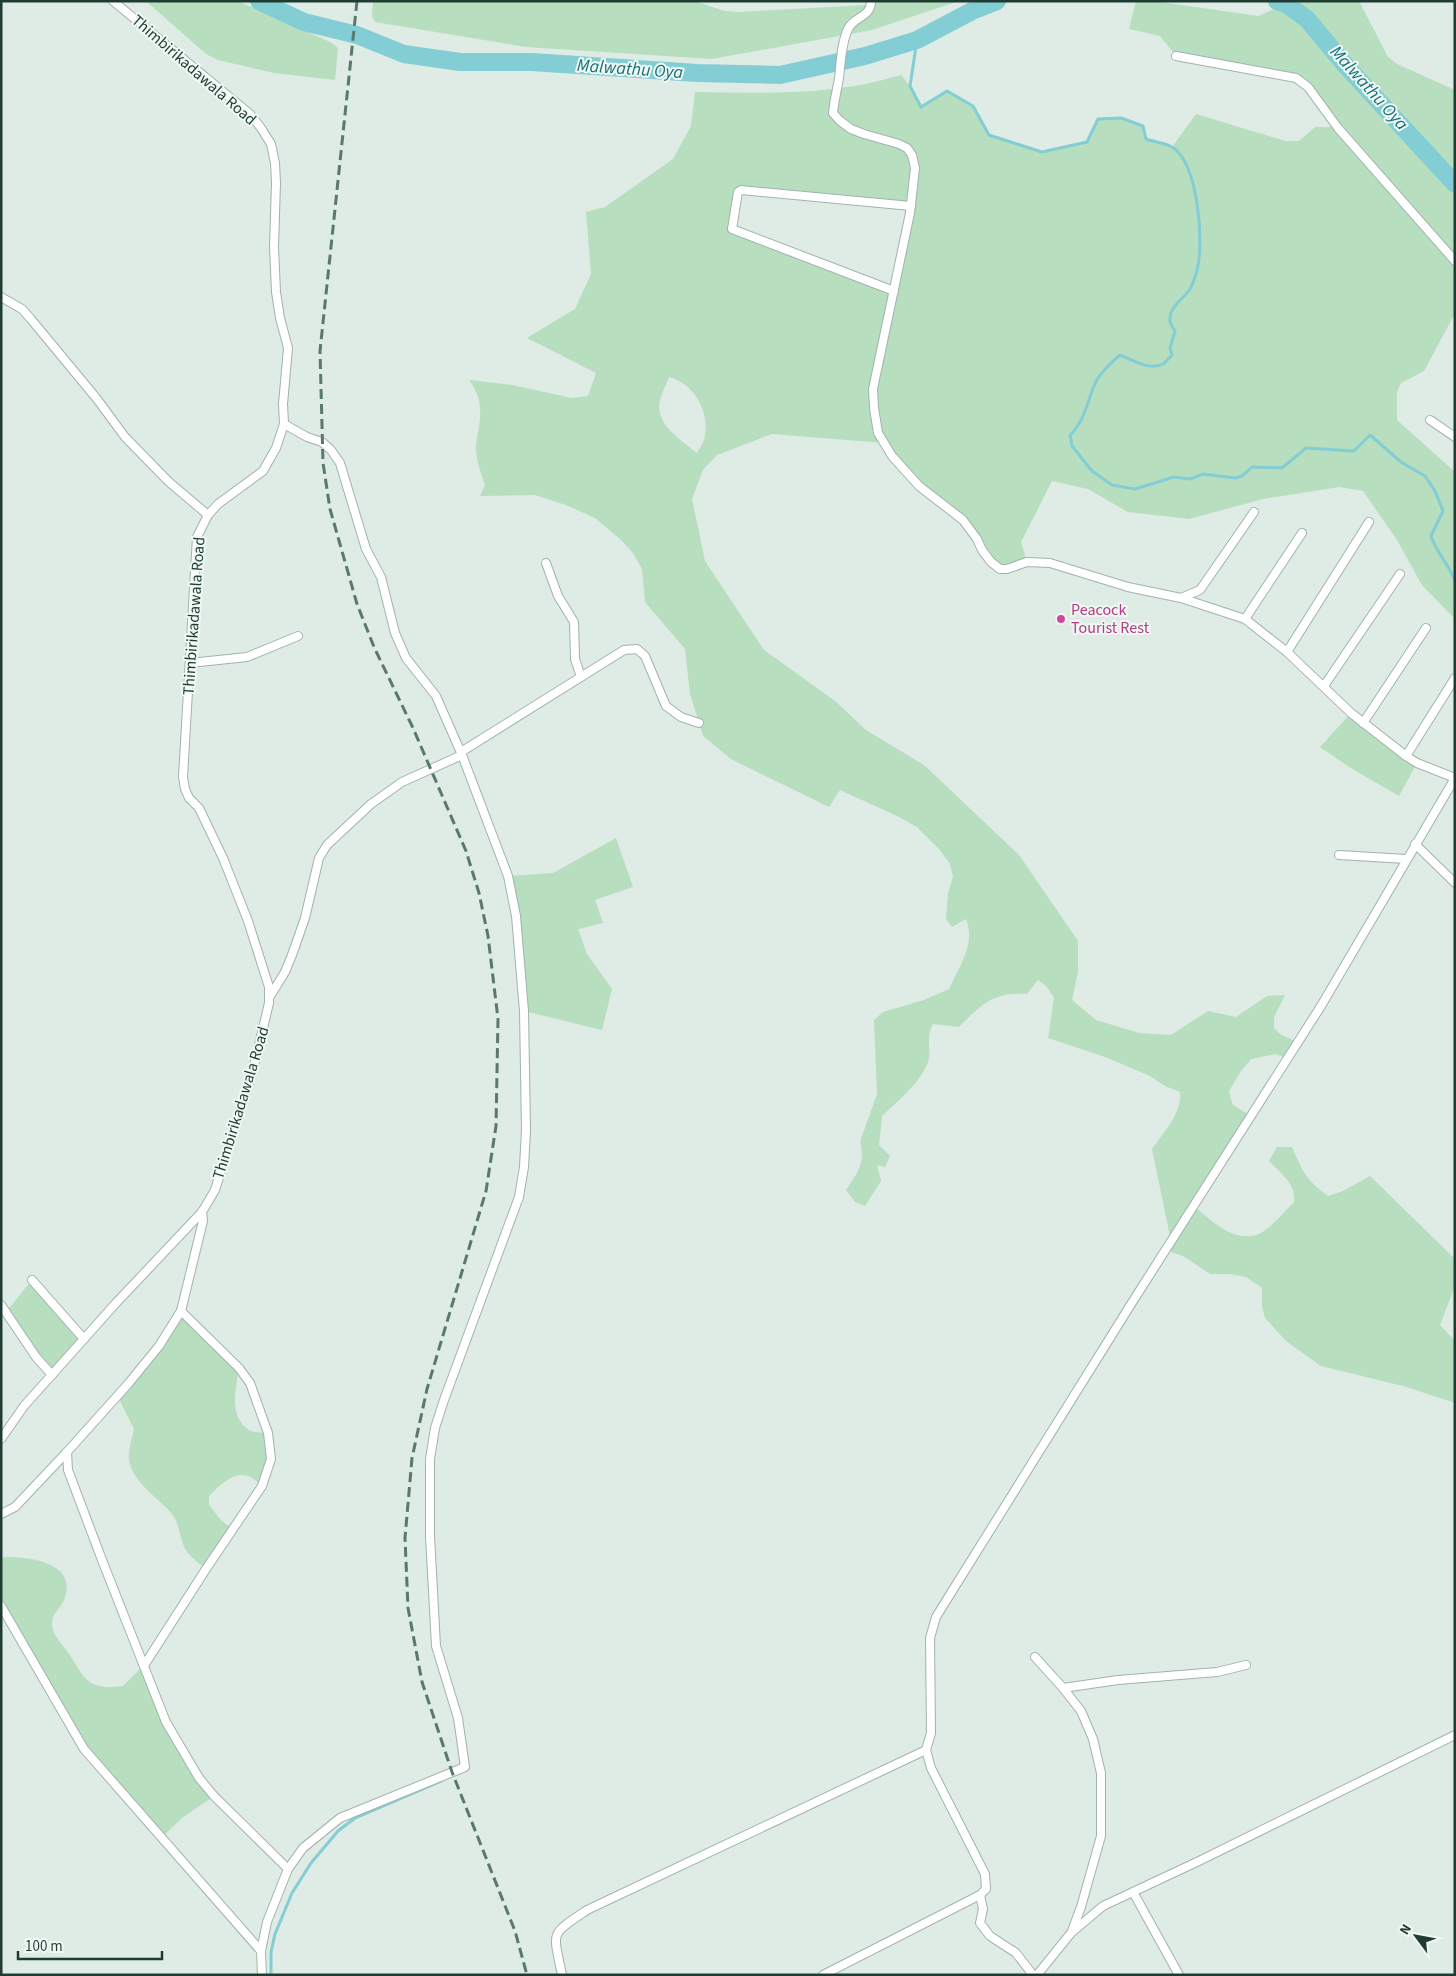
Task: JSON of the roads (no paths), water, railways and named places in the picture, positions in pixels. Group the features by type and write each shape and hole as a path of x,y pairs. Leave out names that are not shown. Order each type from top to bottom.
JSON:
{"street":[{"name":"Thimbirikadawala Road","path":"113,1 250,114 271,144 276,183 274,247 276,292 288,348 283,404 284,424 276,448 263,470 218,504 208,515 197,537 183,777 189,798 199,808 226,866 248,921 269,987 265,1025 254,1070 215,1190 202,1216"},
{"path":"823,1975 980,1895 986,1889 985,1874 931,1768 926,1750 931,1733 930,1638 936,1617 1132,1301 1321,1006 1455,778 1417,763 1406,756 1363,723 1287,652 1245,619 1180,598 1128,587 1050,563 1027,562 1007,569 1000,569 986,556 963,520 919,486 892,456 878,432 874,415 873,389 911,206 915,168 912,155 907,148 900,144 851,129 838,120 833,113 843,43 851,23 867,14 871,7 871,1"},
{"path":"1176,56 1296,78 1308,87 1338,128 1455,261"},
{"path":"894,291 732,229 738,192 742,190 911,206"},
{"path":"1,297 22,310 30,318 97,398 125,436 169,482 208,515"},
{"path":"1430,420 1455,437"},
{"path":"262,1975 261,1951 267,1922 288,1869 303,1848 340,1818 465,1767 458,1718 436,1646 430,1536 430,1459 444,1400 519,1197 524,1167 526,1130 524,1011 516,916 508,876 461,753 436,696 406,658 395,633 381,577 366,549 340,463 331,450 322,442 307,437 284,424"},
{"path":"1180,598 1200,590 1254,512"},
{"path":"1287,652 1369,522"},
{"path":"1245,619 1302,534"},
{"path":"546,563 558,596 574,622 575,659 581,677"},
{"path":"1324,686 1400,574"},
{"path":"1363,723 1426,628"},
{"path":"190,663 247,658 298,636"},
{"path":"269,998 285,972 292,955 305,918 319,858 326,845 372,804 402,782 461,753 624,650 637,649 645,656 666,706 681,717 699,724"},
{"path":"1406,756 1455,678"},
{"path":"1415,844 1455,883"},
{"path":"1339,855 1406,859"},
{"path":"1,1514 14,1507 67,1452 159,1346 180,1311 202,1216"},
{"path":"1,1439 24,1406 84,1339 202,1216"},
{"path":"32,1280 84,1339"},
{"path":"1,1305 36,1357 52,1375"},
{"path":"144,1664 262,1486 271,1459 268,1432 250,1383 239,1368 180,1311"},
{"path":"67,1452 68,1470 166,1722 199,1778 214,1796 288,1869"},
{"path":"1,1606 84,1749 261,1951"},
{"path":"1035,1657 1081,1711 1093,1739 1101,1773 1101,1836 1081,1907 1071,1933"},
{"path":"1063,1688 1118,1680 1217,1672 1246,1665"},
{"path":"1038,1975 1071,1933 1103,1906 1217,1853 1455,1735"},
{"path":"562,1975 555,1937 558,1930 587,1910 926,1750"},
{"path":"1132,1892 1178,1974"},
{"path":"980,1895 983,1909 980,1923 990,1936 1016,1953 1034,1975"}],"waterway":[{"name":"Malwathu Oya","path":"259,1 304,22 357,35 404,54 460,62 532,62 697,73 780,75 865,56 917,40 974,10 997,1"},
{"name":"Malwathu Oya","path":"1277,1 1286,4 1307,19 1346,66 1455,184"},
{"path":"917,40 910,86 921,107 947,91 973,106 989,135 1042,152 1087,142 1098,119 1121,118 1143,126 1146,139 1172,147 1181,156 1188,170 1194,186 1197,205 1200,242 1199,258 1197,271 1191,287 1171,313 1170,323 1175,331 1170,348 1172,355 1163,364 1158,366 1147,366 1120,355 1098,378 1080,422 1070,435 1072,446 1092,471 1112,485 1135,489 1174,477 1190,479 1203,474 1235,478 1242,476 1252,467 1282,468 1306,448 1354,451 1370,435 1401,462 1425,476 1435,491 1443,511 1431,536 1455,581"},
{"path":"271,1975 271,1952 275,1934 292,1893 311,1863 338,1831 355,1818 441,1781"}],"railway":[{"path":"357,1 320,351 323,463 330,509 357,604 374,647 413,728 466,851 479,893 488,936 498,1019 496,1126 486,1191 427,1389 412,1458 405,1538 408,1608 422,1682 452,1772 515,1931 527,1975"}],"place":[{"name":"Peacock Tourist Rest","path":"1061,619"}]}
